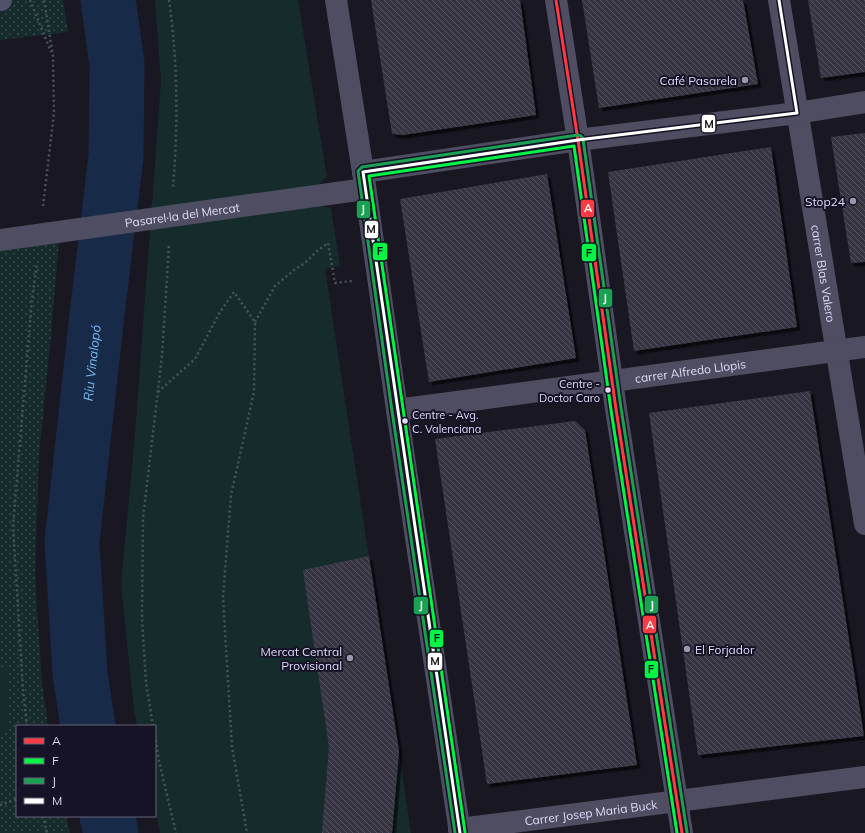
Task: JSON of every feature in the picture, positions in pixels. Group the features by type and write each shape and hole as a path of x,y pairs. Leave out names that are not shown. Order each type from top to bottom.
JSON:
{"street":[{"path":"336,0 459,831"},
{"path":"556,0 578,140 612,382 682,833"},
{"name":"carrer Blas Valero","path":"779,0 865,524"},
{"name":"Pasarel·la del Mercat","path":"0,240 364,181 578,140 797,113 865,102"},
{"name":"carrer Alfredo Llopis","path":"397,410 865,347"},
{"name":"Carrer Josep Maria Buck","path":"459,831 865,777"}],"path":[{"path":"30,0 53,56"},
{"path":"43,206 54,113 53,56 44,0"},
{"path":"169,0 176,62 177,97 173,189"},
{"path":"247,833 232,747 223,597 231,495 254,392 255,322 275,286 328,243 335,283"},
{"path":"153,725 146,682 143,627 143,518 162,356 169,244"},
{"path":"27,725 23,690 13,526 37,260"},
{"path":"158,392 195,359 220,312 234,292 255,322"},
{"path":"156,742 159,761 176,833"},
{"path":"0,805 16,799"},
{"path":"43,817 47,833"}],"green space":[{"path":"0,0 63,0 68,32 0,40"},
{"path":"155,0 298,0 327,177 319,184 321,206 331,208 340,266 325,269 411,833 160,833 156,813 156,725 137,725 121,584 135,434 161,82"},
{"path":"59,241 39,455 35,575 42,684 48,725 16,725 16,817 66,817 70,833 0,833 0,248"},
{"path":"6,667 9,732 0,733 0,668"}],"building":[{"path":"371,0 520,0 536,115 403,135 392,134"},
{"path":"582,0 743,0 758,84 599,108"},
{"path":"808,0 865,0 865,72 821,78"},
{"path":"865,133 865,262 851,263 831,137"},
{"path":"771,147 797,327 634,351 608,172"},
{"path":"547,174 576,358 429,382 400,199"},
{"path":"810,391 864,736 698,755 649,413"},
{"path":"575,421 585,430 637,765 487,784 435,439"},
{"name":"Mercat Central Provisional","path":"369,556 399,751 392,833 322,833 329,747 303,570"}],"waterway":[{"name":"Riu Vinalopó","path":"88,725 80,674 72,542 116,156 117,64 108,0"},
{"name":"Riu Vinalopó","path":"107,817 111,833"}],"transit line":[{"name":"A","path":"556,0 578,140 616,409 682,833"},
{"name":"M","path":"460,833 363,172 578,140 797,113 779,0"},
{"name":"J","path":"455,833 358,171 362,167 578,135 583,139 621,408 687,832"},
{"name":"F","path":"465,832 369,176 574,146 611,410 677,833"}],"place":[{"name":"Café Pasarela","path":"745,80"},
{"name":"Stop24","path":"853,201"},
{"name":"Centre - Doctor Caro","path":"608,390"},
{"name":"Centre - Avg. C. Valenciana","path":"405,421"},
{"name":"El Forjador","path":"687,649"},
{"name":"Mercat Central Provisional","path":"350,658"}]}
